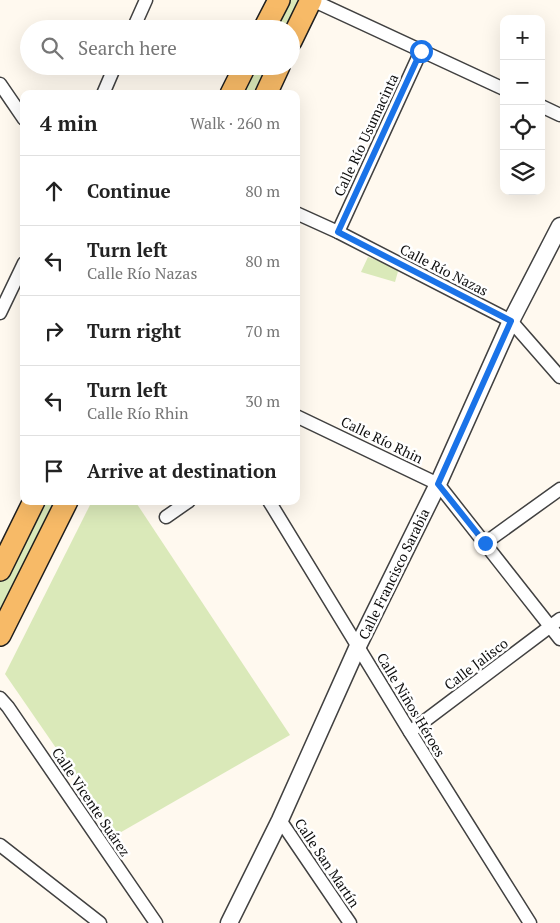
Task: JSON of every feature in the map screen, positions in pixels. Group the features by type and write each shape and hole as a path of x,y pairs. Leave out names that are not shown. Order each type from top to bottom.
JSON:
{"main road":[{"path":"269,20 279,0"},
{"path":"300,23 312,0"},
{"path":"233,90 240,75"},
{"path":"268,90 275,75"},
{"path":"0,570 32,505"},
{"path":"0,635 64,505"}],"street":[{"path":"137,20 146,0"},
{"path":"312,0 500,87"},
{"name":"Calle Río Usumacinta","path":"338,232 421,51"},
{"path":"104,90 111,75"},
{"path":"0,84 20,113"},
{"path":"545,108 560,115"},
{"name":"Calle Río Nazas","path":"300,215 338,232 511,321 560,377"},
{"name":"Calle Francisco Sarabia","path":"229,923 280,820 358,646 438,484 511,321 560,226"},
{"path":"0,313 20,271"},
{"name":"Calle Río Rhin","path":"300,418 438,484 485,543 555,623 560,639"},
{"path":"485,543 560,489"},
{"path":"166,517 183,505"},
{"name":"Calle Niños Héroes","path":"271,505 410,732 530,923"},
{"name":"Calle Jalisco","path":"410,732 555,623"},
{"name":"Calle Vicente Suárez","path":"0,698 156,923"},
{"name":"Calle San Martín","path":"280,820 350,923"},
{"path":"0,844 100,923"}],"green space":[{"path":"283,0 305,0 295,20 273,20"},
{"path":"244,75 268,75 261,90 237,90"},
{"path":"368,257 399,268 395,282 361,272"},
{"path":"35,505 59,505 0,627 0,577"},
{"path":"90,505 138,505 290,735 116,835 5,674"}],"route":[{"path":"421,51 338,232 511,321 438,484 485,543"}]}
